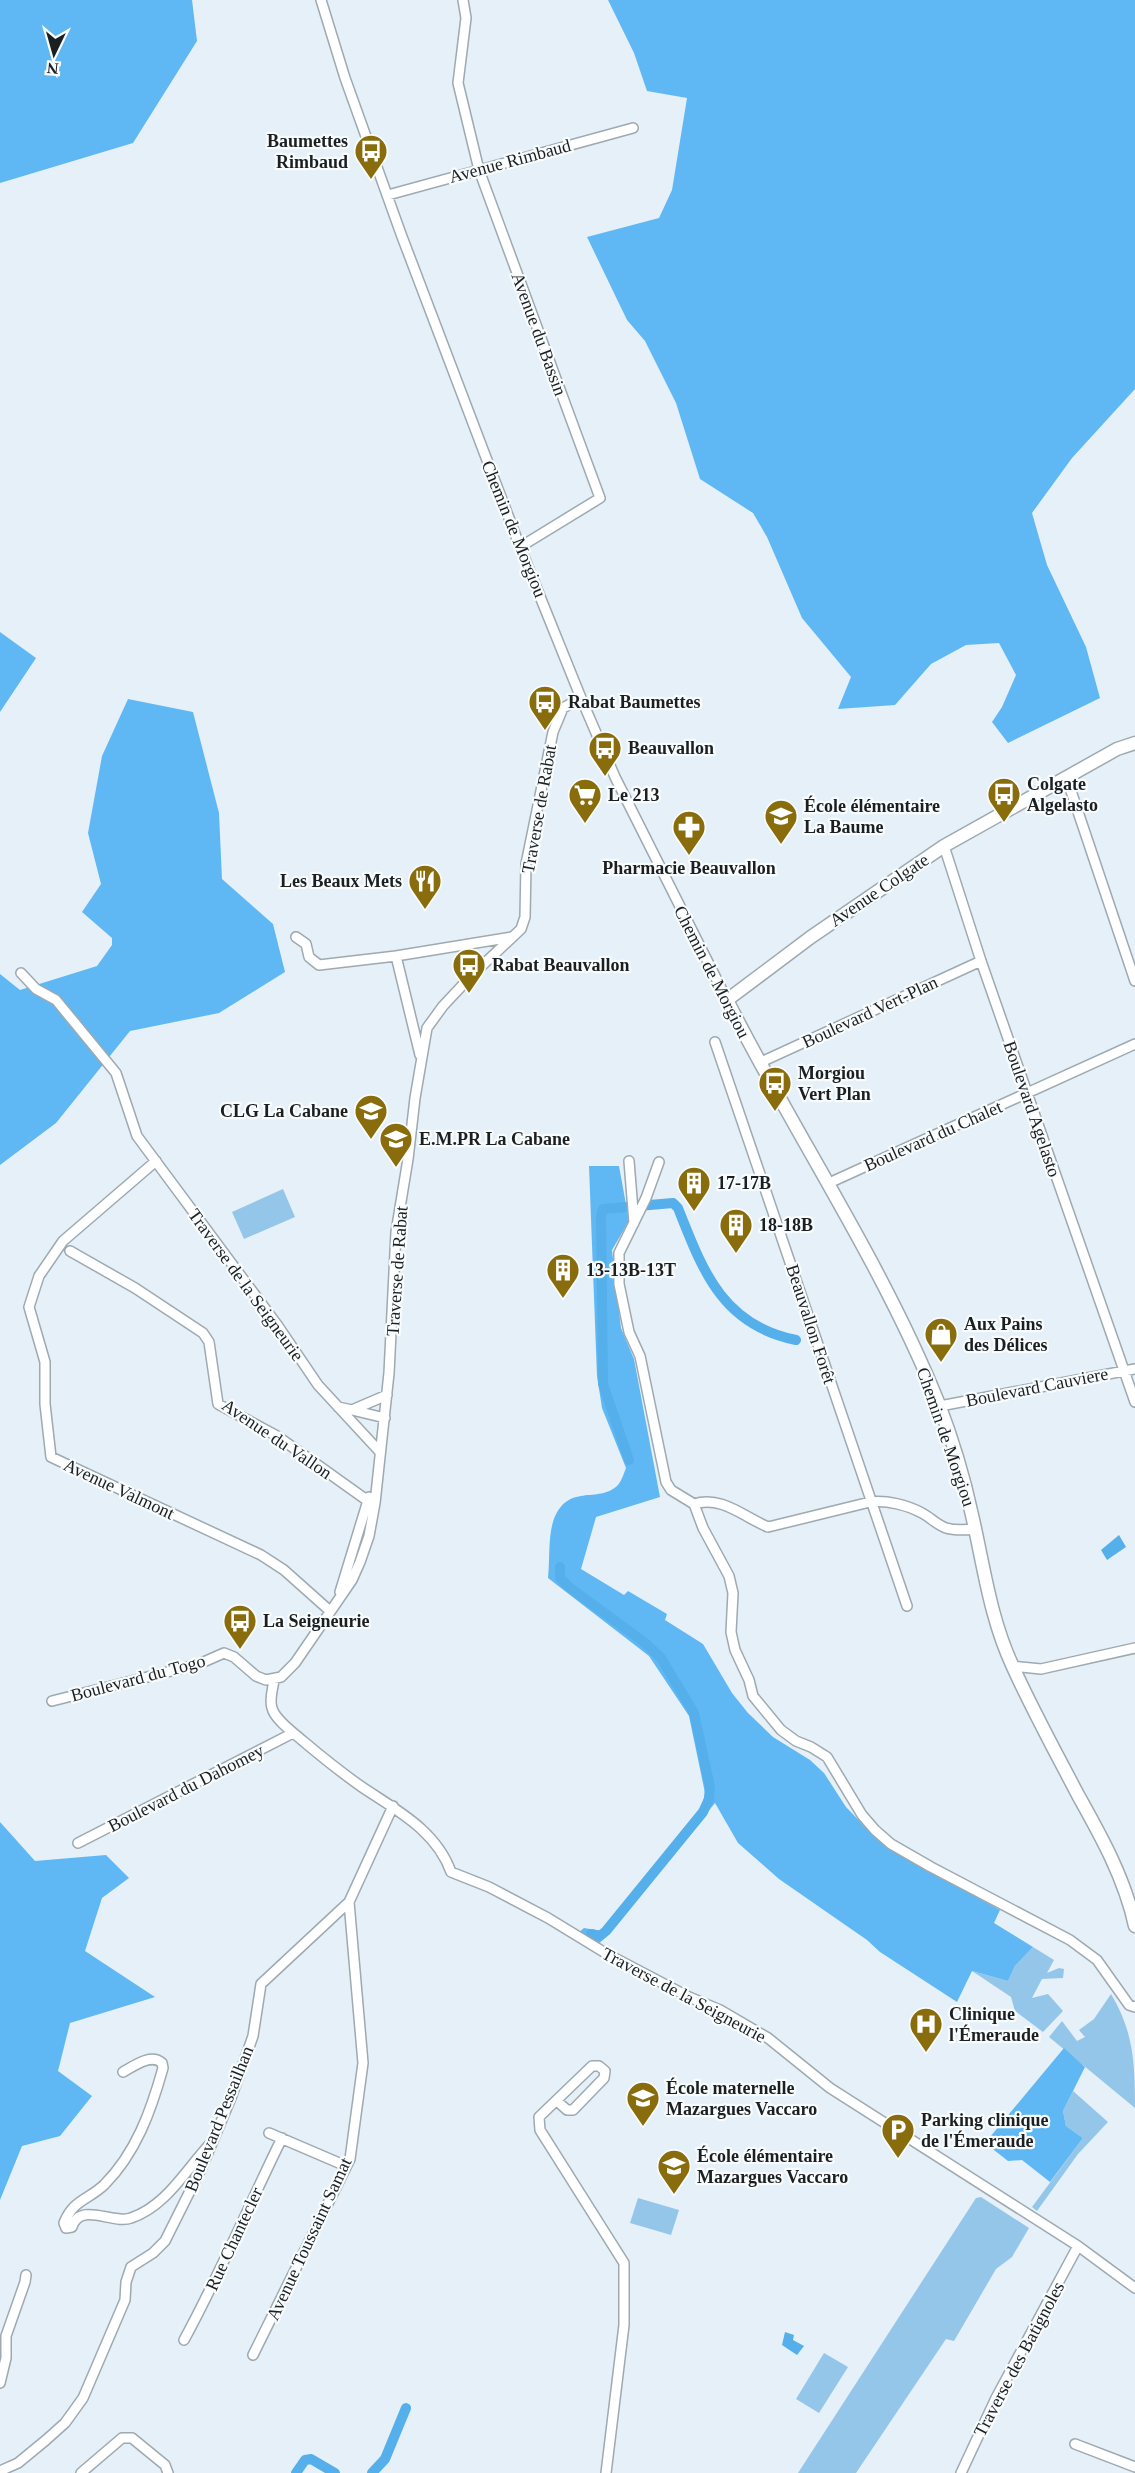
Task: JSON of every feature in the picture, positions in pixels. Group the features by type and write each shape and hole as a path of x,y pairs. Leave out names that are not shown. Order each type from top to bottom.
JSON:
{"street":[{"name":"Chemin de Morgiou","path":"321,0 345,78 519,547 581,698 615,777 759,1064 829,1183 889,1294 940,1406 975,1529 990,1601 1012,1666 1103,1841 1121,1881 1135,1926"},
{"name":"Avenue du Bassin","path":"463,0 466,18 458,83 479,170 600,498 519,547"},
{"name":"Avenue Rimbaud","path":"388,195 633,128"},
{"name":"Traverse de Rabat","path":"387,1395 396,1232 427,1028 472,975 521,929 525,917 526,864 553,732 563,708 581,698"},
{"name":"Avenue Colgate","path":"727,1000 811,937 944,846 1117,749 1135,743"},
{"path":"1071,791 1135,981"},
{"name":"Boulevard Agelasto","path":"944,846 981,961 1135,1402"},
{"path":"296,938 306,944 309,957 319,965 396,956 512,937"},
{"path":"396,956 421,1058"},
{"name":"Boulevard Vert-Plan","path":"759,1064 981,961"},
{"name":"Traverse de la Seigneurie","path":"21,974 36,989 56,1000 116,1073 137,1136 278,1326 318,1385 380,1452"},
{"name":"Beauvallon Forêt","path":"715,1042 907,1606"},
{"name":"Boulevard du Chalet","path":"829,1183 1135,1044"},
{"name":"Avenue Valmont","path":"156,1161 63,1241 39,1276 29,1307 45,1362 45,1404 51,1457 261,1555 284,1570 330,1611"},
{"path":"629,1161 634,1223"},
{"path":"659,1162 634,1223 619,1252 619,1284 629,1332 640,1356 666,1482 671,1490 694,1504 703,1528 732,1585 731,1632 735,1650 749,1680 753,1696 781,1730 796,1742 811,1747 826,1757 862,1815 874,1830 891,1844 1070,1940 1097,1960 1129,2005 1135,2007"},
{"name":"Avenue du Vallon","path":"70,1251 135,1288 203,1333 209,1342 218,1404 277,1436 371,1502"},
{"name":"Boulevard Cauviere","path":"940,1406 1135,1369"},
{"path":"274,1680 281,1677 295,1663 352,1580 369,1536 371,1502 387,1395 352,1410"},
{"path":"338,1407 385,1418"},
{"path":"694,1504 706,1500 722,1503 768,1527 870,1502 900,1504 921,1513 943,1527 975,1529"},
{"path":"1012,1666 1041,1669 1135,1648"},
{"name":"Boulevard du Togo","path":"52,1701 199,1664 224,1653 234,1657 256,1676 274,1680"},
{"name":"Traverse de la Seigneurie","path":"274,1680 272,1710 293,1733 362,1787 418,1823 448,1863 451,1872 489,1887 548,1918 599,1950 689,1997 720,2010 768,2038 830,2088 1078,2246 1135,2288"},
{"name":"Boulevard du Dahomey","path":"78,1843 293,1733"},
{"name":"Avenue Toussaint Samat","path":"253,2355 350,2159 363,2063 349,1902 393,1806"},
{"name":"Boulevard Pessailhan","path":"0,2471 18,2463 65,2423 82,2398 125,2300 126,2283 131,2266 153,2253 165,2241 214,2140 253,2036 261,1983 349,1902"},
{"path":"123,2072 151,2059 158,2059 163,2068 152,2106 130,2152 103,2185 73,2206 64,2223 66,2228 72,2227 78,2217 87,2214 125,2220 156,2205 163,2200 214,2140"},
{"path":"557,2101 567,2110 573,2110 604,2078 605,2071 599,2066 592,2066 539,2117 539,2127 624,2263 624,2325 606,2473"},
{"path":"269,2133 346,2166"},
{"name":"Rue Chantecler","path":"184,2340 208,2297 245,2212 282,2138"},
{"name":"Traverse des Batignoles","path":"961,2473 996,2398 1078,2246"},
{"path":"0,2383 6,2358 6,2336 26,2282 26,2275"},
{"path":"81,2473 122,2438 132,2438 165,2465 168,2473"},
{"path":"1076,2444 1135,2467"}],"shaded area":[{"path":"0,0 192,0 197,41 133,143 0,183"},
{"path":"608,0 1135,0 1135,389 1072,458 1032,513 1047,565 1086,647 1100,698 1008,743 992,722 1002,707 1016,675 999,643 966,645 931,664 895,705 838,709 851,677 802,618 767,537 753,513 700,479 676,403 645,341 627,320 587,237 659,218 672,190 687,98 647,91 634,53"},
{"path":"0,632 36,658 0,712"},
{"path":"128,699 193,712 219,813 222,879 273,924 285,972 219,1013 130,1031 56,1123 0,1165 0,974 20,990 97,966 112,945 112,938 82,912 101,884 88,833 102,756"},
{"path":"589,1166 619,1166 629,1221 612,1250 621,1328 634,1359 660,1497 596,1517 581,1569 624,1595 628,1591 667,1614 665,1620 703,1644 732,1693 748,1713 773,1737 810,1760 824,1773 846,1807 872,1834 908,1859 1000,1910 994,1923 1033,1947 1015,1966 1008,1981 972,1971 957,2002 880,1952 867,1940 779,1879 738,1843 715,1803 599,1944 578,1933 584,1928 602,1931 702,1806 705,1793 689,1716 649,1656 548,1578 551,1528 559,1509 574,1498 610,1491 618,1485 626,1468 602,1408 597,1376"},
{"path":"283,1189 295,1217 244,1239 232,1212"},
{"path":"1119,1535 1126,1547 1107,1560 1101,1550"},
{"path":"0,1822 35,1861 106,1855 129,1878 102,1898 85,1951 155,1997 70,2023 58,2071 92,2096 60,2136 22,2146 0,2200"},
{"path":"1033,1947 1054,1960 1047,1973 1059,1968 1064,1969 1063,1978 1042,1979 1032,1998 1048,1994 1063,2011 1043,2032 1015,2011 1011,1997 972,1971 1008,1981 1015,1966"},
{"path":"1111,1994 1119,2008 1132,2049 1135,2108 1049,2037 1062,2021 1077,2041 1085,2037 1079,2030 1094,2019"},
{"path":"1064,2048 1085,2067 1063,2111 1066,2126 1083,2138 1050,2182 1022,2160 1008,2161 985,2143"},
{"path":"1073,2091 1108,2122 1078,2154 1037,2211 1032,2207 1083,2138 1066,2126 1063,2111"},
{"path":"981,2197 1029,2228 1012,2257 996,2269 954,2341 946,2339 856,2473 798,2473 976,2198"},
{"path":"638,2198 679,2210 671,2235 630,2223"},
{"path":"785,2332 794,2335 793,2340 804,2346 797,2355 782,2345"},
{"path":"824,2353 848,2367 819,2413 796,2399"}],"waterway":[{"path":"629,1460 603,1384 601,1216 603,1209 673,1203 678,1208 707,1273 733,1308 750,1322 771,1333 796,1340"},
{"path":"560,1567 560,1578 569,1587 644,1642 661,1658 694,1713 710,1787 709,1799 703,1812 606,1931 600,1936 591,1934"},
{"path":"372,2473 385,2459 406,2408"},
{"path":"296,2473 305,2460 311,2459 335,2473"}],"place":[{"name":"Baumettes Rimbaud","path":"371,180"},
{"name":"Rabat Baumettes","path":"545,731"},
{"name":"Beauvallon","path":"605,777"},
{"name":"Colgate Algelasto","path":"1004,823"},
{"name":"Le 213","path":"585,824"},
{"name":"École élémentaire La Baume","path":"781,845"},
{"name":"Pharmacie Beauvallon","path":"689,856"},
{"name":"Les Beaux Mets","path":"425,910"},
{"name":"Rabat Beauvallon","path":"469,994"},
{"name":"Morgiou Vert Plan","path":"775,1112"},
{"name":"CLG La Cabane","path":"371,1140"},
{"name":"E.M.PR La Cabane","path":"396,1168"},
{"name":"17-17B","path":"694,1212"},
{"name":"18-18B","path":"736,1254"},
{"name":"13-13B-13T","path":"563,1299"},
{"name":"Aux Pains des Délices","path":"941,1363"},
{"name":"La Seigneurie","path":"240,1650"},
{"name":"Clinique l'Émeraude","path":"926,2053"},
{"name":"École maternelle Mazargues Vaccaro","path":"643,2127"},
{"name":"Parking clinique de l'Émeraude","path":"898,2159"},
{"name":"École élémentaire Mazargues Vaccaro","path":"674,2195"}]}
